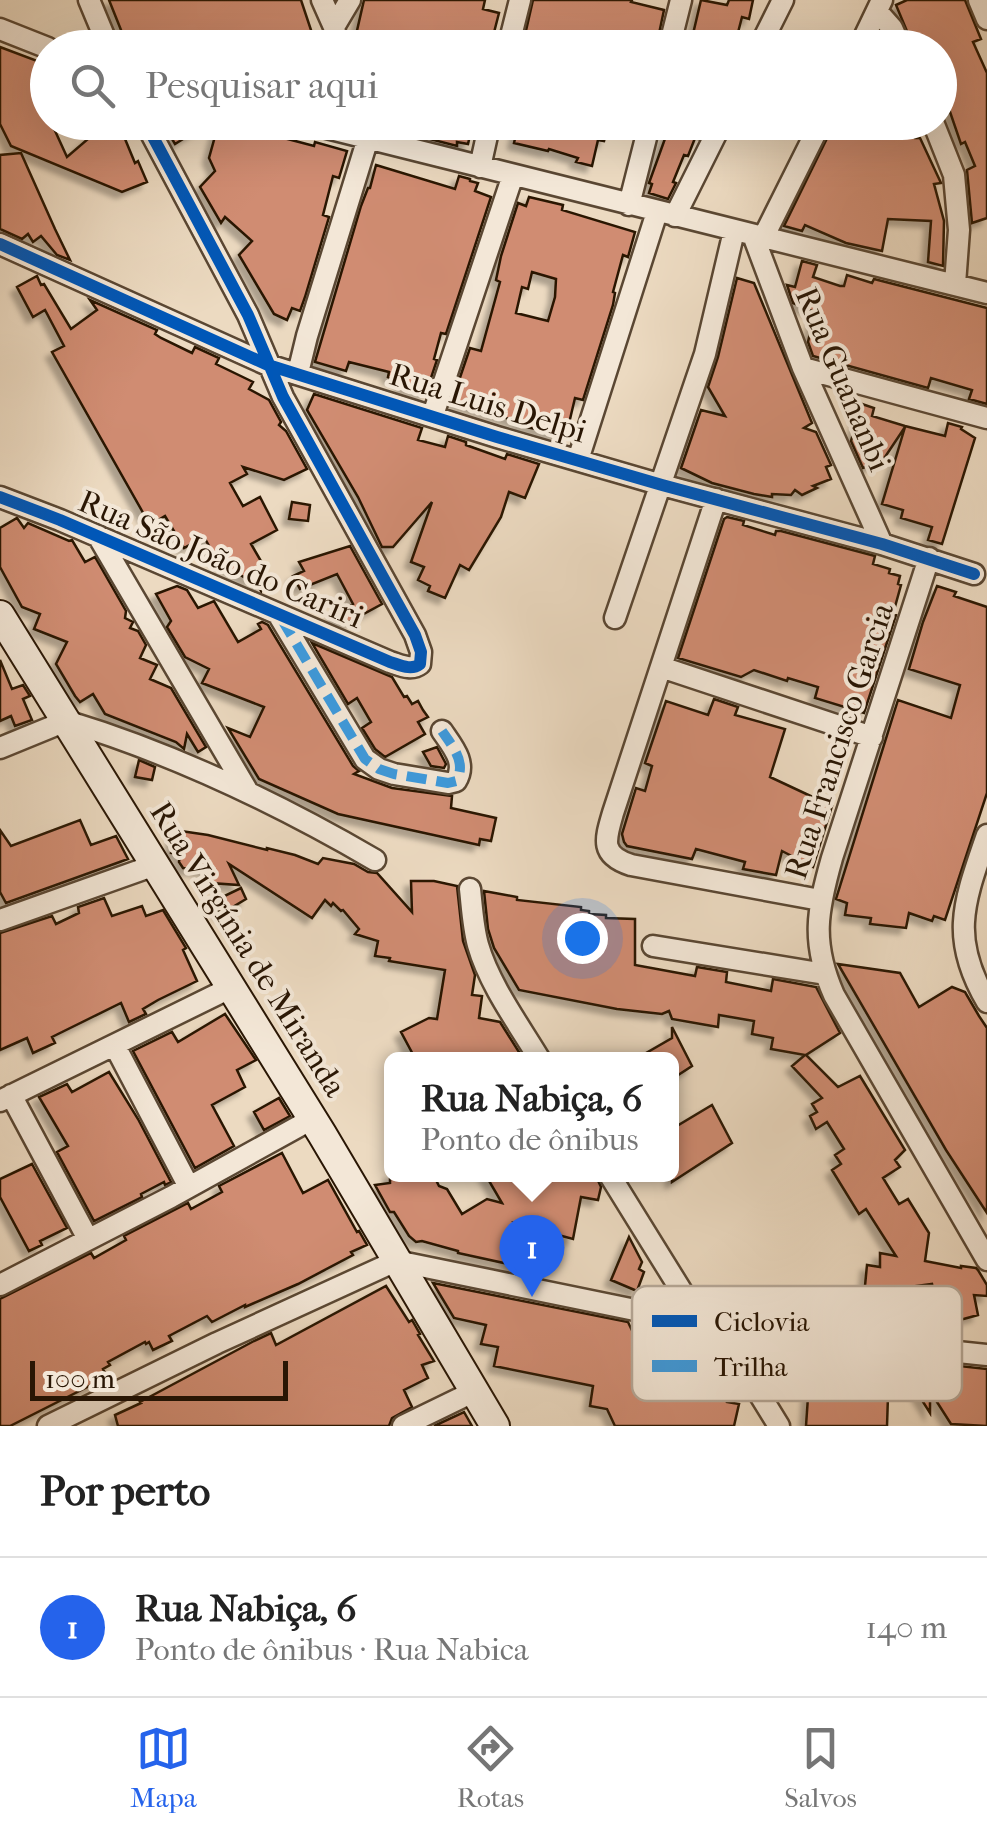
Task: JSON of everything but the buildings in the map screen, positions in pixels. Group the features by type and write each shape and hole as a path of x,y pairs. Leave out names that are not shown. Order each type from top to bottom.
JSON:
{"street":[{"path":"89,0 102,30"},
{"path":"322,0 333,30"},
{"path":"339,30 350,0"},
{"path":"512,30 520,0"},
{"path":"674,30 681,0"},
{"path":"768,30 783,0"},
{"path":"979,0 987,19"},
{"path":"868,30 879,6"},
{"path":"879,6 893,30"},
{"path":"0,29 30,41"},
{"path":"155,140 248,316 268,364"},
{"path":"298,373 357,140"},
{"path":"387,140 480,167 987,293"},
{"path":"480,167 486,140"},
{"path":"630,205 646,140"},
{"path":"578,460 666,214 711,140"},
{"path":"616,618 750,234 810,140"},
{"path":"940,140 954,175 959,230 954,284"},
{"path":"433,415 513,175"},
{"name":"Rua Guananbi","path":"750,234 803,368 882,544"},
{"name":"Rua Luis Delpi","path":"0,244 268,364 497,437 882,544 974,574"},
{"name":"Rua São João do Cariri","path":"0,497 390,662 417,666 422,652 415,635 268,364"},
{"path":"803,368 987,418"},
{"path":"716,499 606,834 609,852 631,865 820,900"},
{"path":"98,536 248,792"},
{"name":"Rua Francisco Garcia","path":"929,558 832,858 817,921 824,974 834,995 987,1260"},
{"name":"Rua Virgínia de Miranda","path":"0,614 312,1118 495,1426"},
{"path":"278,614 349,735 372,765 394,774 456,781 461,765 442,731"},
{"path":"661,666 872,737"},
{"path":"0,748 66,721 145,748 280,806 375,860"},
{"path":"987,835 968,892 963,935 973,978 987,1002"},
{"path":"0,920 155,865"},
{"path":"470,889 480,951 536,1052"},
{"path":"653,946 824,974"},
{"path":"88,1238 6,1098 232,987"},
{"path":"115,1046 189,1188"},
{"path":"0,1285 189,1188 312,1118"},
{"path":"614,1182 683,1286"},
{"path":"48,1426 396,1261 632,1310"},
{"path":"962,1353 987,1356"},
{"path":"403,1426 474,1392"},
{"path":"762,1401 779,1426"}],"marked path":[{"path":"281,618 365,759 379,769 448,783 456,781 459,761 442,731"}],"cycle path":[{"path":"0,497 390,662 409,667 420,664 421,652 415,635 283,397 248,315 155,140"},
{"path":"0,244 268,365 497,437 882,544 974,574"}],"place":[{"name":"Rua Nabiça, 6","path":"532,1297"}]}
